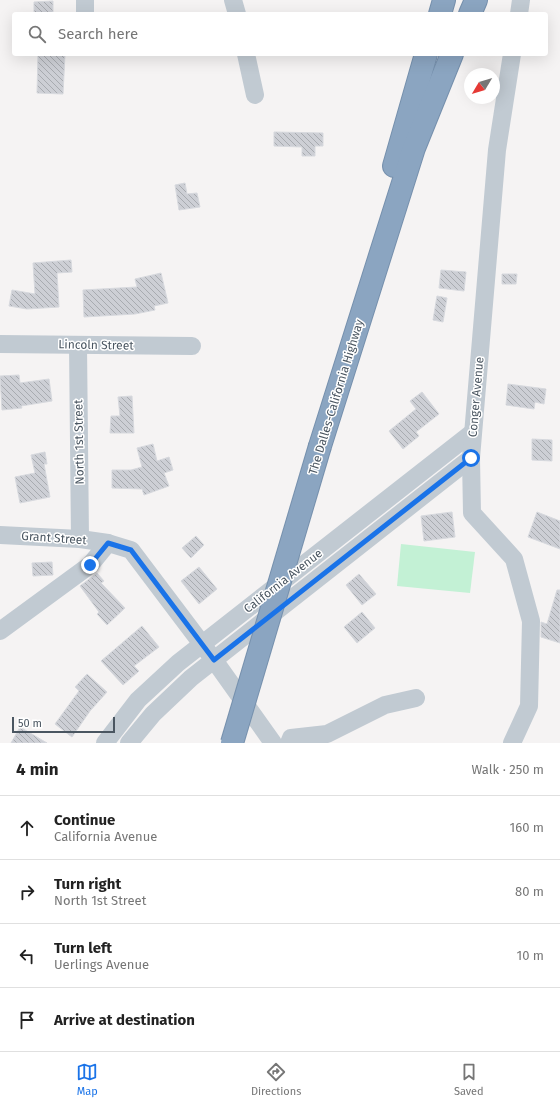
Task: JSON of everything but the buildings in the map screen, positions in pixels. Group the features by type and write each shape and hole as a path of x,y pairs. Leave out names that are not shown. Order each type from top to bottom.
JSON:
{"highway":[{"path":"441,12 444,0"},
{"path":"471,12 476,0"},
{"path":"320,446 351,317 425,56"},
{"name":"The Dalles-California Highway","path":"232,743 320,446 414,148 451,56"}],"street":[{"path":"84,12 85,0"},
{"path":"234,0 237,12"},
{"path":"519,12 521,0"},
{"path":"246,56 255,95"},
{"name":"Conger Avenue","path":"512,56 497,150 471,458 472,513 514,559 531,621 529,706 512,743"},
{"name":"Lincoln Street","path":"0,344 192,346"},
{"name":"North 1st Street","path":"78,345 80,539"},
{"name":"California Avenue","path":"105,743 138,700 178,663 473,432"},
{"name":"California Avenue","path":"129,743 153,714 191,678 471,458"},
{"name":"Grant Street","path":"0,535 80,539 108,543"},
{"path":"0,631 90,565 108,543 131,550 214,660 273,743"},
{"path":"289,743 291,738 327,734 385,705 416,698"}],"green space":[{"path":"401,544 475,552 470,593 397,586"}],"route":[{"path":"90,565 108,543 131,550 214,660 471,458"}]}
